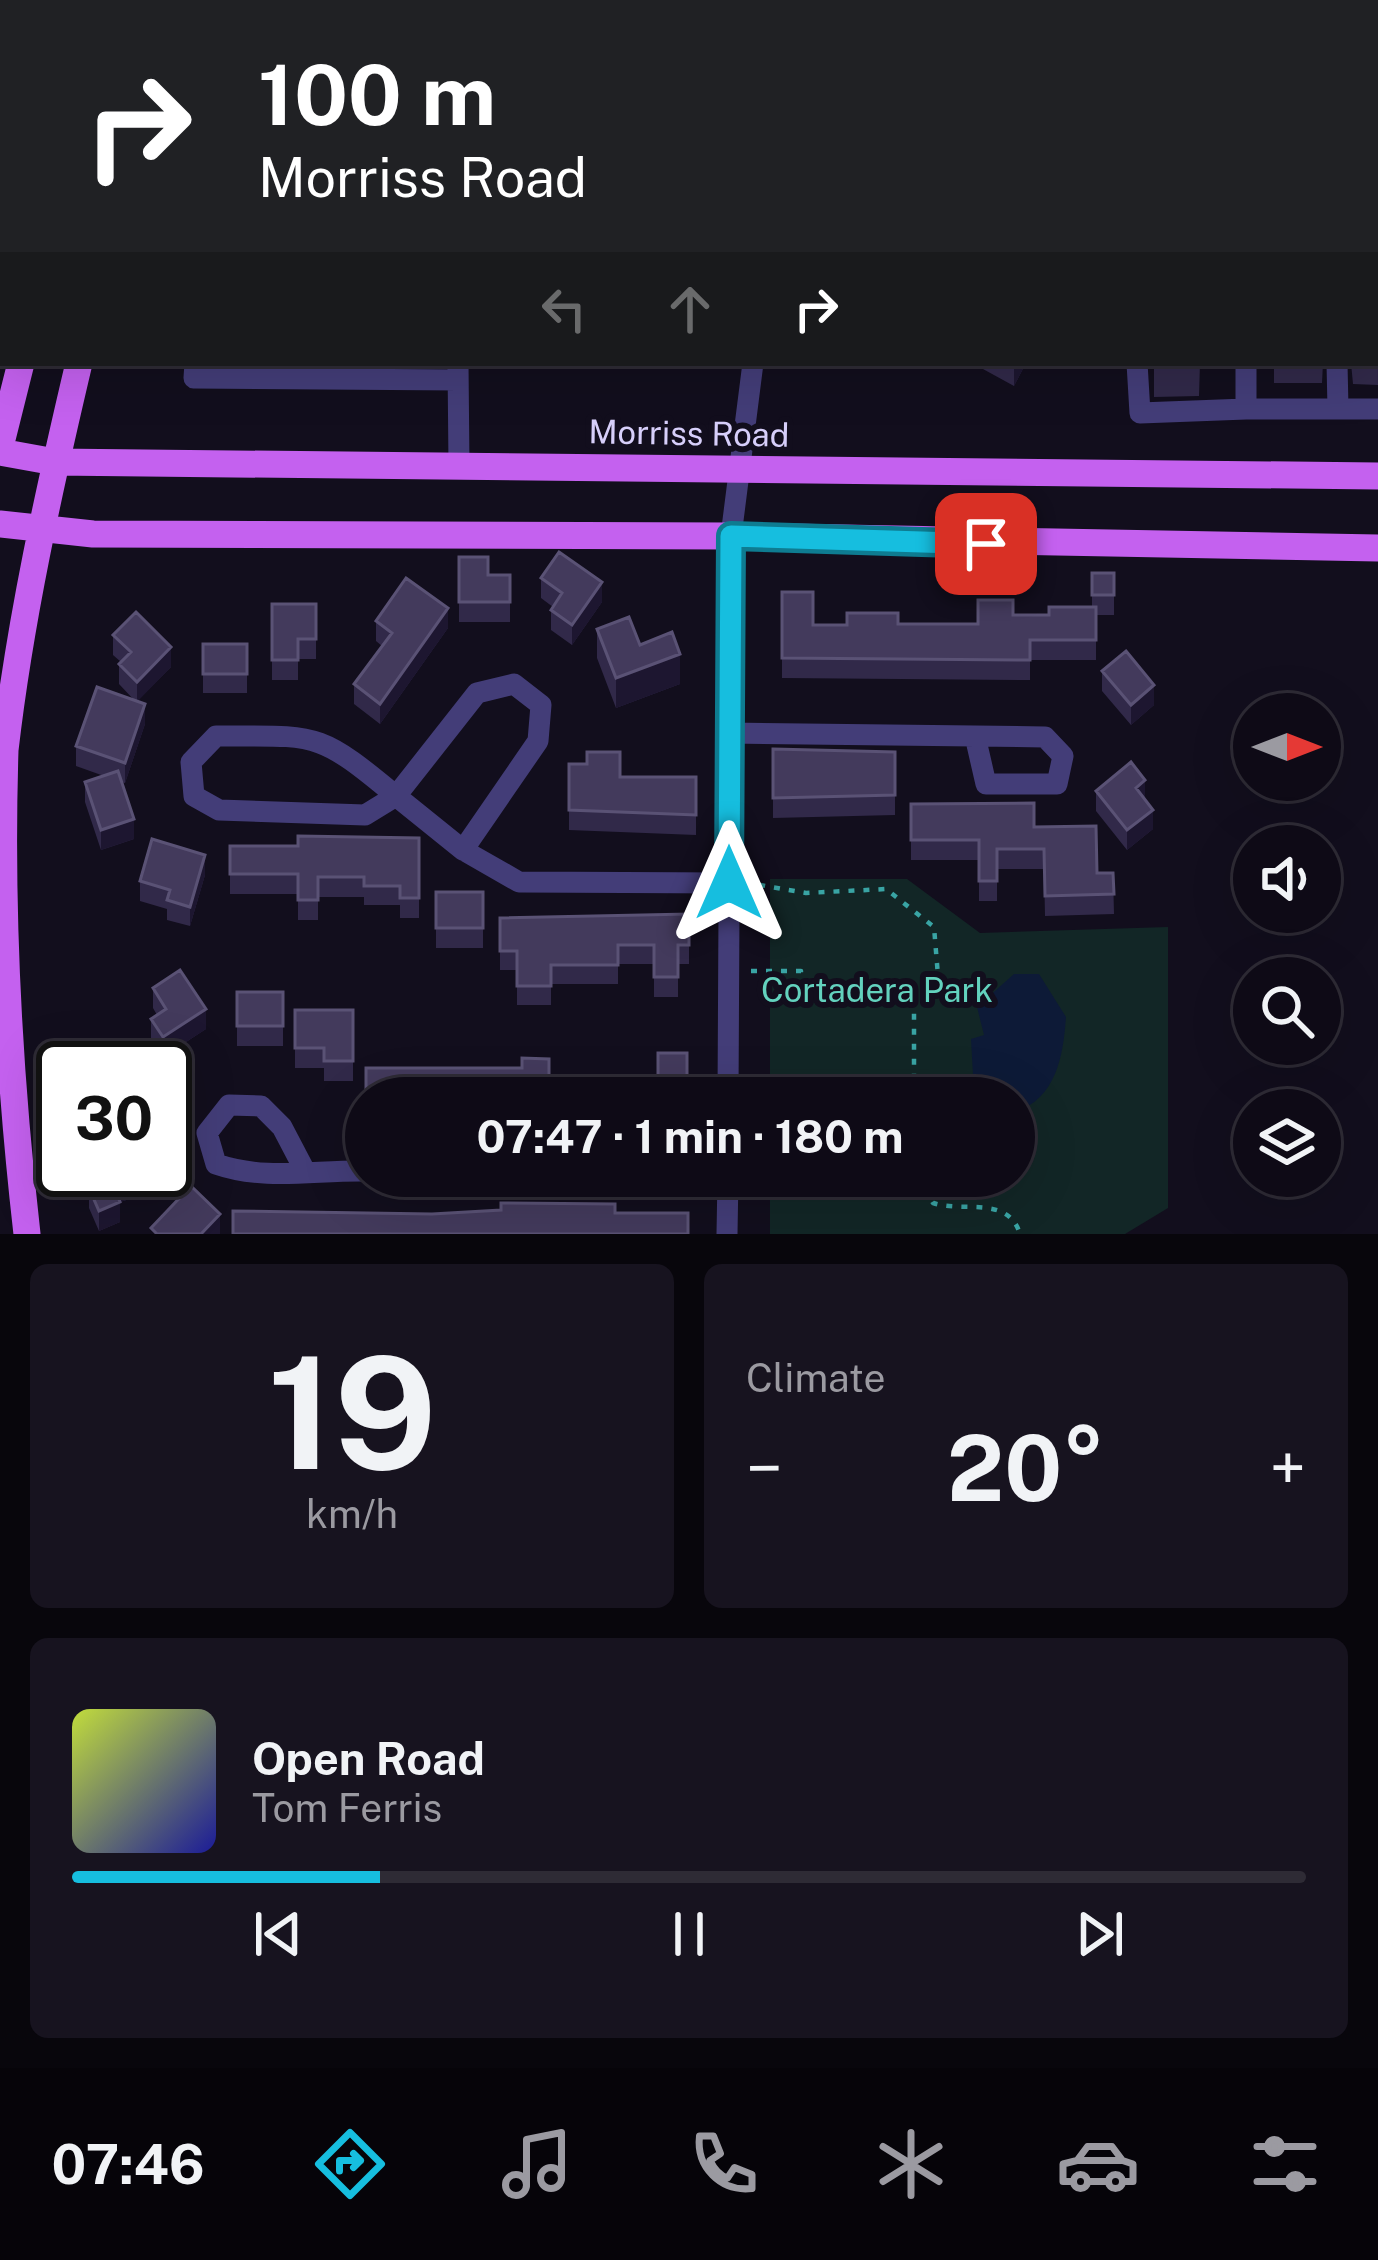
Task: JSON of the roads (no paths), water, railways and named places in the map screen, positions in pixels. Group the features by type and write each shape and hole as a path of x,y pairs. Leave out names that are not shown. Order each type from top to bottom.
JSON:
{"main road":[{"path":"0,450 20,366"},
{"path":"27,1234 12,1206 1,867 5,751 41,527 78,366"},
{"name":"Morriss Road","path":"0,450 55,462 1378,476"},
{"path":"0,524 93,534 731,536 1378,548"}],"street":[{"path":"1088,0 1209,0"},
{"path":"195,366 194,378 458,371 459,467"},
{"path":"728,1077 731,536 753,366"},
{"path":"1137,366 1140,413 1378,409"},
{"path":"1246,366 1246,409"},
{"path":"1337,366 1338,409"},
{"path":"463,850 538,741 541,705 514,684 477,693 396,796 365,815 219,810 194,796 191,762 216,736 309,736 338,747 396,796 463,850 519,882 729,883"},
{"path":"729,733 975,736"},
{"path":"304,1169 282,1126 261,1106 230,1105 207,1133 216,1164 252,1177 304,1169 345,1171"},
{"path":"727,1234 728,1197"}],"water":[{"path":"1014,974 1039,974 1066,1017 1055,1075 1035,1100 1035,1077 973,1077 971,1039 984,1035 977,1007"}],"park label":[{"name":"Cortadera Park","path":"877,990"}]}
